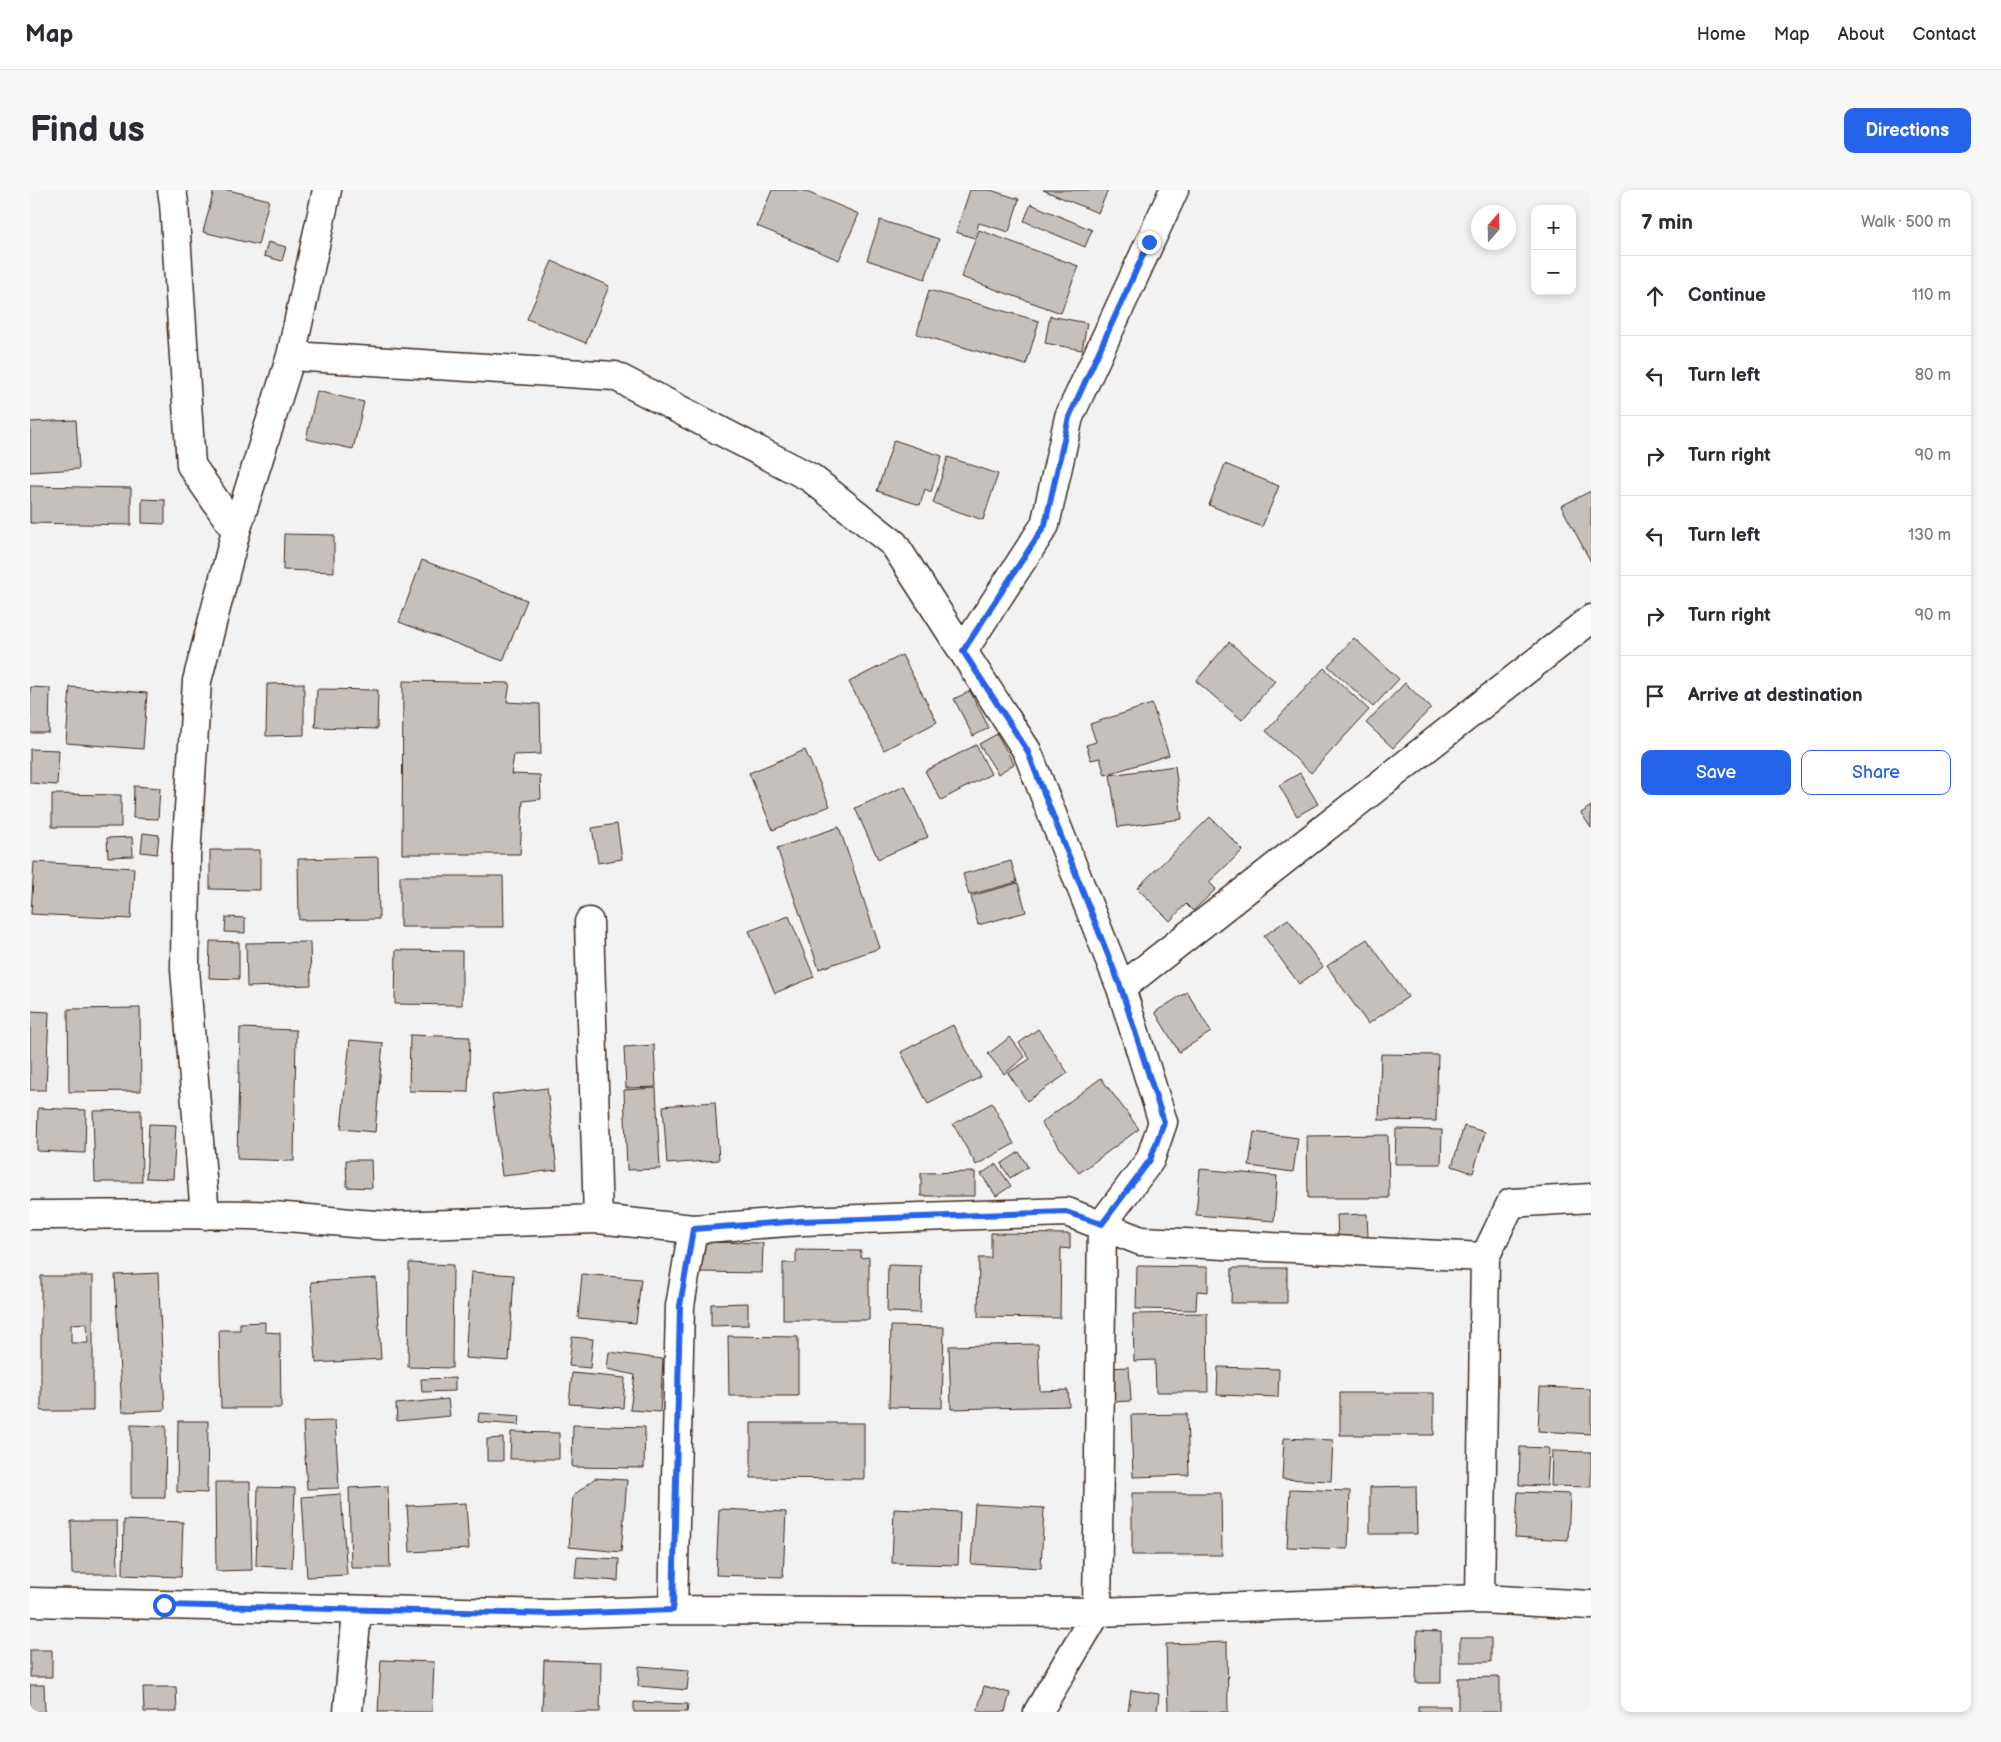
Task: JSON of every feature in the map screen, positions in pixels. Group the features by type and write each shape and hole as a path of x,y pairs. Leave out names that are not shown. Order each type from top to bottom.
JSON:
{"street":[{"path":"172,190 192,465 236,531"},
{"path":"204,1214 185,969 186,856 197,681 236,531 291,356 327,190"},
{"path":"963,651 1045,525 1069,417 1174,190"},
{"path":"291,356 615,376 812,478 894,544 1027,750 1121,988 1164,1122 1150,1160 1102,1224 1097,1612 1038,1712"},
{"path":"1121,988 1591,619"},
{"path":"589,922 598,1220"},
{"path":"1480,1599 1485,1258 1512,1203 1591,1198"},
{"path":"30,1215 204,1214 294,1217 363,1225 394,1226 598,1220 693,1229 801,1221 1066,1212 1102,1224 1141,1242 1485,1258"},
{"path":"673,1610 680,1306 693,1229"},
{"path":"30,1602 553,1614 673,1610 1097,1612 1480,1599 1591,1605"},
{"path":"348,1712 356,1610"}],"building":[{"path":"214,190 228,190 269,200 258,245 203,232"},
{"path":"772,190 802,190 859,214 839,260 757,226"},
{"path":"970,190 990,190 1019,199 1009,232 979,223 974,238 956,232"},
{"path":"1043,190 1108,190 1098,213"},
{"path":"1031,204 1092,230 1085,247 1024,221"},
{"path":"880,220 939,239 925,279 867,260"},
{"path":"979,230 1078,266 1061,313 961,277"},
{"path":"268,242 286,247 282,261 264,256"},
{"path":"552,261 609,286 586,343 527,319"},
{"path":"929,290 1039,321 1026,365 917,334"},
{"path":"1050,316 1087,323 1082,350 1045,343"},
{"path":"317,391 364,402 353,449 306,439"},
{"path":"76,420 79,469 30,472 30,422"},
{"path":"894,440 942,456 931,492 925,489 920,505 877,491"},
{"path":"948,457 998,474 983,520 933,503"},
{"path":"1225,464 1279,486 1262,527 1209,505"},
{"path":"30,486 131,488 131,525 30,523"},
{"path":"1591,491 1591,562 1561,506"},
{"path":"142,499 165,500 165,524 142,523"},
{"path":"284,534 334,535 334,572 283,570"},
{"path":"422,560 527,600 503,661 399,622"},
{"path":"1354,638 1399,679 1373,707 1328,666"},
{"path":"1229,642 1275,681 1242,720 1196,681"},
{"path":"902,655 937,722 884,750 849,682"},
{"path":"1324,668 1369,710 1311,773 1266,731"},
{"path":"403,681 510,683 507,702 540,704 541,754 514,755 511,774 540,775 541,799 523,801 520,854 402,854"},
{"path":"304,683 304,735 266,736 267,684"},
{"path":"1405,683 1431,708 1393,748 1366,723"},
{"path":"30,687 50,688 49,733 30,733"},
{"path":"70,687 147,693 143,749 66,743"},
{"path":"317,689 378,690 377,729 315,727"},
{"path":"970,691 989,728 973,736 954,699"},
{"path":"1152,704 1169,755 1105,775 1100,758 1091,760 1086,745 1096,742 1090,724"},
{"path":"997,734 1014,764 998,774 979,744"},
{"path":"976,745 991,774 941,800 925,771"},
{"path":"30,749 59,750 57,785 30,783"},
{"path":"805,750 830,806 773,830 749,773"},
{"path":"1175,766 1182,819 1118,827 1110,775"},
{"path":"1300,773 1318,804 1297,816 1279,785"},
{"path":"134,786 160,788 158,819 133,818"},
{"path":"905,786 928,837 878,859 855,808"},
{"path":"52,794 121,795 121,827 52,827"},
{"path":"1591,806 1591,828 1581,813"},
{"path":"1210,817 1243,850 1209,882 1216,889 1193,911 1186,904 1170,921 1137,888"},
{"path":"617,824 622,859 598,863 592,828"},
{"path":"839,827 880,948 819,969 777,848"},
{"path":"143,833 159,835 157,854 141,852"},
{"path":"132,837 133,856 108,857 107,838"},
{"path":"210,850 260,850 260,890 210,889"},
{"path":"378,857 379,919 299,920 298,859"},
{"path":"1011,861 1017,882 969,895 963,874"},
{"path":"34,862 134,868 131,919 31,914"},
{"path":"400,876 503,876 504,927 400,927"},
{"path":"1018,883 1026,912 978,925 971,896"},
{"path":"789,916 814,977 775,993 749,931"},
{"path":"226,917 245,918 245,933 225,932"},
{"path":"1288,919 1323,967 1299,984 1264,936"},
{"path":"1367,939 1408,997 1368,1024 1327,966"},
{"path":"210,941 239,942 239,979 209,978"},
{"path":"310,942 311,985 247,987 246,943"},
{"path":"396,950 462,951 462,1005 395,1004"},
{"path":"1187,992 1211,1032 1179,1052 1155,1012"},
{"path":"140,1008 141,1091 69,1092 68,1009"},
{"path":"30,1011 49,1012 46,1090 30,1090"},
{"path":"953,1025 981,1077 928,1104 901,1052"},
{"path":"240,1028 296,1030 294,1161 237,1159"},
{"path":"1038,1029 1068,1073 1027,1101 1008,1073 1030,1059 1019,1043"},
{"path":"410,1035 470,1037 468,1092 409,1091"},
{"path":"1010,1037 1025,1057 1004,1074 988,1054"},
{"path":"350,1040 383,1043 375,1132 341,1129"},
{"path":"654,1045 656,1087 626,1088 624,1047"},
{"path":"1381,1054 1438,1055 1436,1121 1379,1120"},
{"path":"1101,1078 1139,1129 1079,1173 1041,1123"},
{"path":"547,1088 557,1170 502,1176 492,1095"},
{"path":"656,1088 660,1169 627,1170 624,1090"},
{"path":"715,1102 719,1160 667,1164 663,1106"},
{"path":"992,1103 1014,1144 976,1165 953,1124"},
{"path":"38,1108 86,1110 85,1153 37,1151"},
{"path":"141,1110 142,1182 95,1182 93,1111"},
{"path":"149,1124 176,1125 173,1179 146,1178"},
{"path":"1464,1126 1485,1132 1473,1173 1452,1166"},
{"path":"1396,1129 1442,1130 1441,1164 1395,1164"},
{"path":"1254,1132 1298,1138 1293,1172 1249,1166"},
{"path":"1388,1135 1389,1198 1308,1198 1307,1136"},
{"path":"1019,1152 1028,1167 1010,1178 1001,1164"},
{"path":"346,1160 371,1160 372,1188 347,1187"},
{"path":"996,1164 1011,1186 996,1196 981,1174"},
{"path":"1200,1169 1277,1176 1274,1221 1196,1215"},
{"path":"975,1172 975,1196 921,1196 921,1173"},
{"path":"1367,1214 1368,1237 1338,1238 1337,1215"},
{"path":"991,1233 1070,1234 1070,1249 1061,1248 1060,1318 978,1317 979,1258 991,1258"},
{"path":"701,1242 763,1243 762,1273 700,1272"},
{"path":"796,1250 861,1251 861,1258 869,1257 869,1320 783,1320 783,1263 796,1263"},
{"path":"409,1263 453,1265 452,1368 408,1367"},
{"path":"888,1265 921,1266 920,1313 887,1312"},
{"path":"1137,1266 1208,1267 1208,1292 1197,1291 1196,1310 1136,1309"},
{"path":"1232,1268 1287,1268 1287,1303 1231,1303"},
{"path":"471,1272 514,1275 509,1361 465,1358"},
{"path":"158,1273 165,1410 122,1412 115,1275"},
{"path":"582,1274 641,1279 636,1323 578,1318"},
{"path":"41,1276 93,1276 93,1411 41,1411","holes":["87,1323 88,1343 71,1343 71,1324"]},
{"path":"376,1278 381,1359 316,1363 311,1282"},
{"path":"748,1303 748,1325 711,1326 711,1304"},
{"path":"1207,1313 1208,1392 1156,1392 1155,1360 1134,1361 1133,1314"},
{"path":"265,1322 265,1332 280,1333 281,1408 221,1408 219,1330 240,1330 240,1323"},
{"path":"891,1326 944,1327 942,1408 889,1407"},
{"path":"728,1336 798,1337 798,1396 729,1396"},
{"path":"572,1337 593,1339 590,1368 569,1366"},
{"path":"1038,1344 1040,1391 1068,1390 1069,1406 951,1409 949,1346"},
{"path":"609,1352 663,1359 660,1412 630,1410 635,1375 607,1369"},
{"path":"1129,1367 1131,1401 1108,1402 1106,1368"},
{"path":"1218,1367 1279,1369 1278,1397 1217,1395"},
{"path":"572,1373 625,1378 623,1408 569,1404"},
{"path":"455,1378 455,1391 422,1392 421,1379"},
{"path":"1540,1387 1591,1389 1591,1434 1538,1431"},
{"path":"1340,1393 1434,1393 1434,1435 1340,1435"},
{"path":"448,1399 450,1416 397,1421 396,1404"},
{"path":"479,1413 520,1416 519,1425 478,1422"},
{"path":"1187,1414 1189,1475 1133,1477 1131,1415"},
{"path":"178,1421 208,1421 207,1493 177,1492"},
{"path":"335,1421 339,1488 307,1489 303,1422"},
{"path":"751,1423 864,1423 864,1479 751,1478"},
{"path":"131,1425 166,1426 165,1498 131,1498"},
{"path":"573,1425 645,1427 644,1468 572,1467"},
{"path":"511,1432 559,1433 559,1459 510,1459"},
{"path":"503,1438 503,1461 487,1461 487,1439"},
{"path":"1284,1438 1333,1440 1331,1481 1282,1479"},
{"path":"1520,1447 1549,1448 1547,1486 1519,1485"},
{"path":"1552,1451 1591,1452 1591,1487 1551,1486"},
{"path":"595,1478 627,1480 621,1552 569,1547 573,1496"},
{"path":"215,1482 250,1482 252,1570 216,1571"},
{"path":"388,1486 390,1568 351,1568 349,1488"},
{"path":"1416,1486 1417,1534 1370,1534 1370,1487"},
{"path":"258,1487 295,1488 292,1568 256,1566"},
{"path":"1290,1489 1350,1491 1348,1549 1287,1547"},
{"path":"1518,1492 1570,1494 1568,1540 1515,1537"},
{"path":"1132,1493 1221,1493 1222,1555 1132,1555"},
{"path":"341,1494 347,1575 307,1577 302,1497"},
{"path":"466,1503 469,1549 410,1552 407,1506"},
{"path":"975,1504 1044,1508 1041,1568 971,1564"},
{"path":"719,1509 786,1512 783,1577 716,1575"},
{"path":"894,1509 960,1512 958,1565 892,1563"},
{"path":"124,1520 183,1522 181,1577 123,1575"},
{"path":"71,1521 117,1521 118,1574 72,1574"},
{"path":"577,1557 619,1559 618,1581 575,1578"},
{"path":"1417,1631 1441,1632 1441,1683 1416,1683"},
{"path":"1460,1638 1491,1638 1491,1662 1460,1662"},
{"path":"1227,1642 1228,1712 1168,1712 1166,1644"},
{"path":"30,1650 52,1650 52,1677 30,1677"},
{"path":"381,1660 434,1662 432,1712 378,1712"},
{"path":"544,1660 601,1662 600,1712 542,1712"},
{"path":"639,1666 689,1670 687,1690 638,1686"},
{"path":"1500,1677 1500,1712 1458,1712 1458,1678"},
{"path":"30,1685 44,1685 45,1712 30,1712"},
{"path":"984,1686 1010,1693 1005,1712 977,1712"},
{"path":"143,1687 176,1687 177,1712 144,1712"},
{"path":"1131,1690 1159,1694 1157,1712 1128,1712"},
{"path":"634,1702 688,1704 687,1712 634,1712"},
{"path":"1418,1706 1450,1706 1450,1712 1418,1712"}],"route":[{"path":"164,1605 553,1614 673,1610 680,1306 693,1229 801,1221 1066,1212 1102,1224 1150,1160 1164,1122 1121,988 1027,750 963,651 1045,525 1069,417 1149,242"}]}
